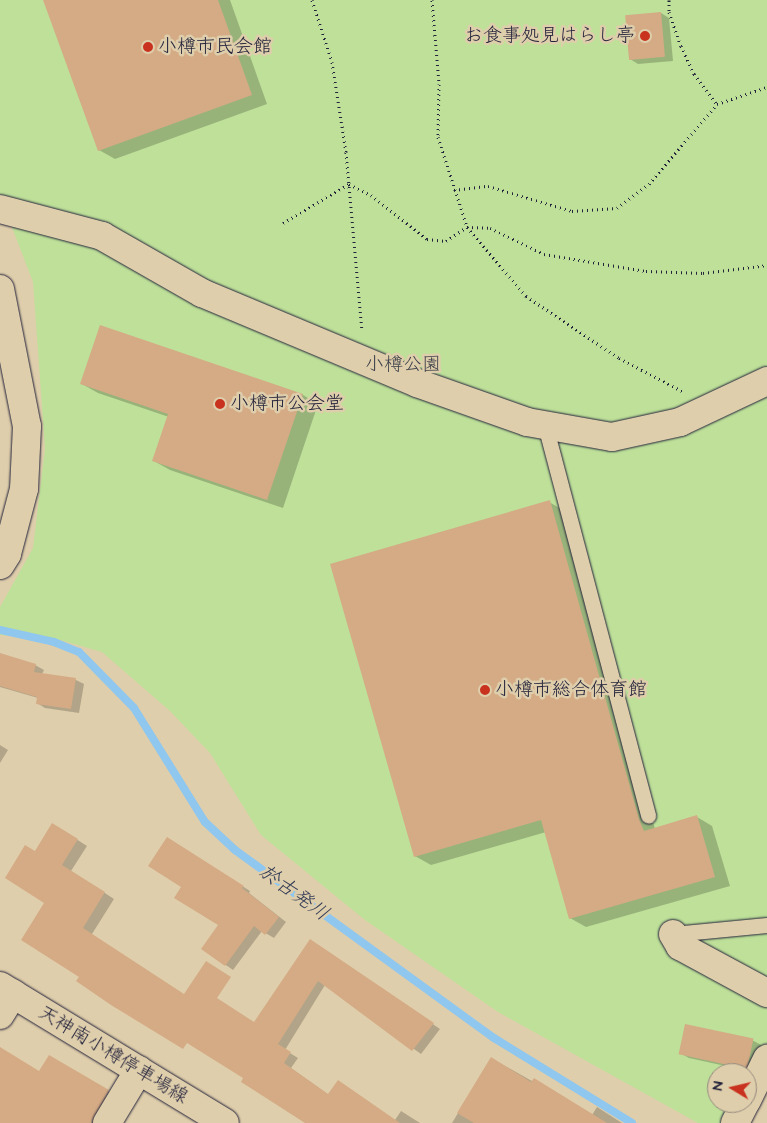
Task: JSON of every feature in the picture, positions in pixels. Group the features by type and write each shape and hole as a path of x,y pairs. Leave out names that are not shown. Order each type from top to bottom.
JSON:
{"street":[{"path":"0,208 102,236 202,293 426,387 545,425 612,437 680,422 767,381"},
{"path":"0,289 27,426 24,489 7,554 0,565"},
{"path":"673,934 680,946 767,992"},
{"name":"天神南小樽停車場線","path":"4,999 139,1070 225,1123"},
{"path":"757,1079 767,1059"},
{"path":"107,1123 139,1070"}],"lane":[{"path":"545,425 648,816"},
{"path":"673,934 767,924"}],"path":[{"path":"312,0 332,62 349,184 365,362"},
{"path":"432,0 439,84 438,137 467,227 526,296 619,358 713,407"},
{"path":"668,0 669,12 684,53 694,74 716,104"},
{"path":"454,190 488,186 572,211 617,208 649,184 716,104 767,87"},
{"path":"284,223 349,184"},
{"path":"349,184 371,195 427,239 446,241 467,227 490,228 544,254 646,271 703,273 767,265"}],"green space":[{"name":"小樽公園","path":"0,0 767,0 767,1081 757,1107 757,1063 707,1063 707,1113 755,1113 751,1123 698,1123 498,1012 365,920 261,835 210,753 170,711 102,652 60,640 0,635 0,607 33,548 45,449 33,282 0,196"}],"building":[{"name":"小樽市民会館","path":"43,0 218,0 252,95 98,151"},
{"name":"お食事処見はらし亭","path":"661,12 665,57 629,60 625,15"},
{"name":"小樽市公会堂","path":"100,325 303,394 267,500 152,461 168,414 80,384"},
{"name":"小樽市総合体育館","path":"550,500 639,819 644,831 697,815 715,877 569,919 541,820 414,857 330,564"},
{"path":"0,653 36,664 34,672 76,678 71,709 36,704 37,697 0,686"},
{"path":"52,823 78,839 62,865 105,892 83,928 184,994 206,961 231,977 217,998 254,1022 310,939 434,1023 412,1051 318,981 278,1044 291,1052 284,1063 328,1094 338,1080 400,1123 305,1123 241,1082 243,1078 187,1043 183,1049 111,1005 76,981 79,977 21,940 44,903 5,878 25,845 35,851"},
{"path":"167,837 244,886 242,888 279,917 265,935 254,926 225,966 201,949 218,925 174,898 181,887 148,866"},
{"path":"685,1024 753,1039 748,1063 719,1063 679,1054"},
{"path":"0,1047 39,1071 49,1055 109,1090 91,1123 0,1123"},
{"path":"491,1057 531,1082 534,1078 607,1123 474,1123 457,1113"}],"waterway":[{"name":"於古発川","path":"0,630 54,642 79,652 134,708 205,822 235,850 494,1038 632,1123"}],"place":[{"name":"お食事処見はらし亭","path":"645,36"},
{"name":"小樽市民会館","path":"148,47"},
{"name":"小樽市公会堂","path":"220,404"},
{"name":"小樽市総合体育館","path":"485,690"}]}
